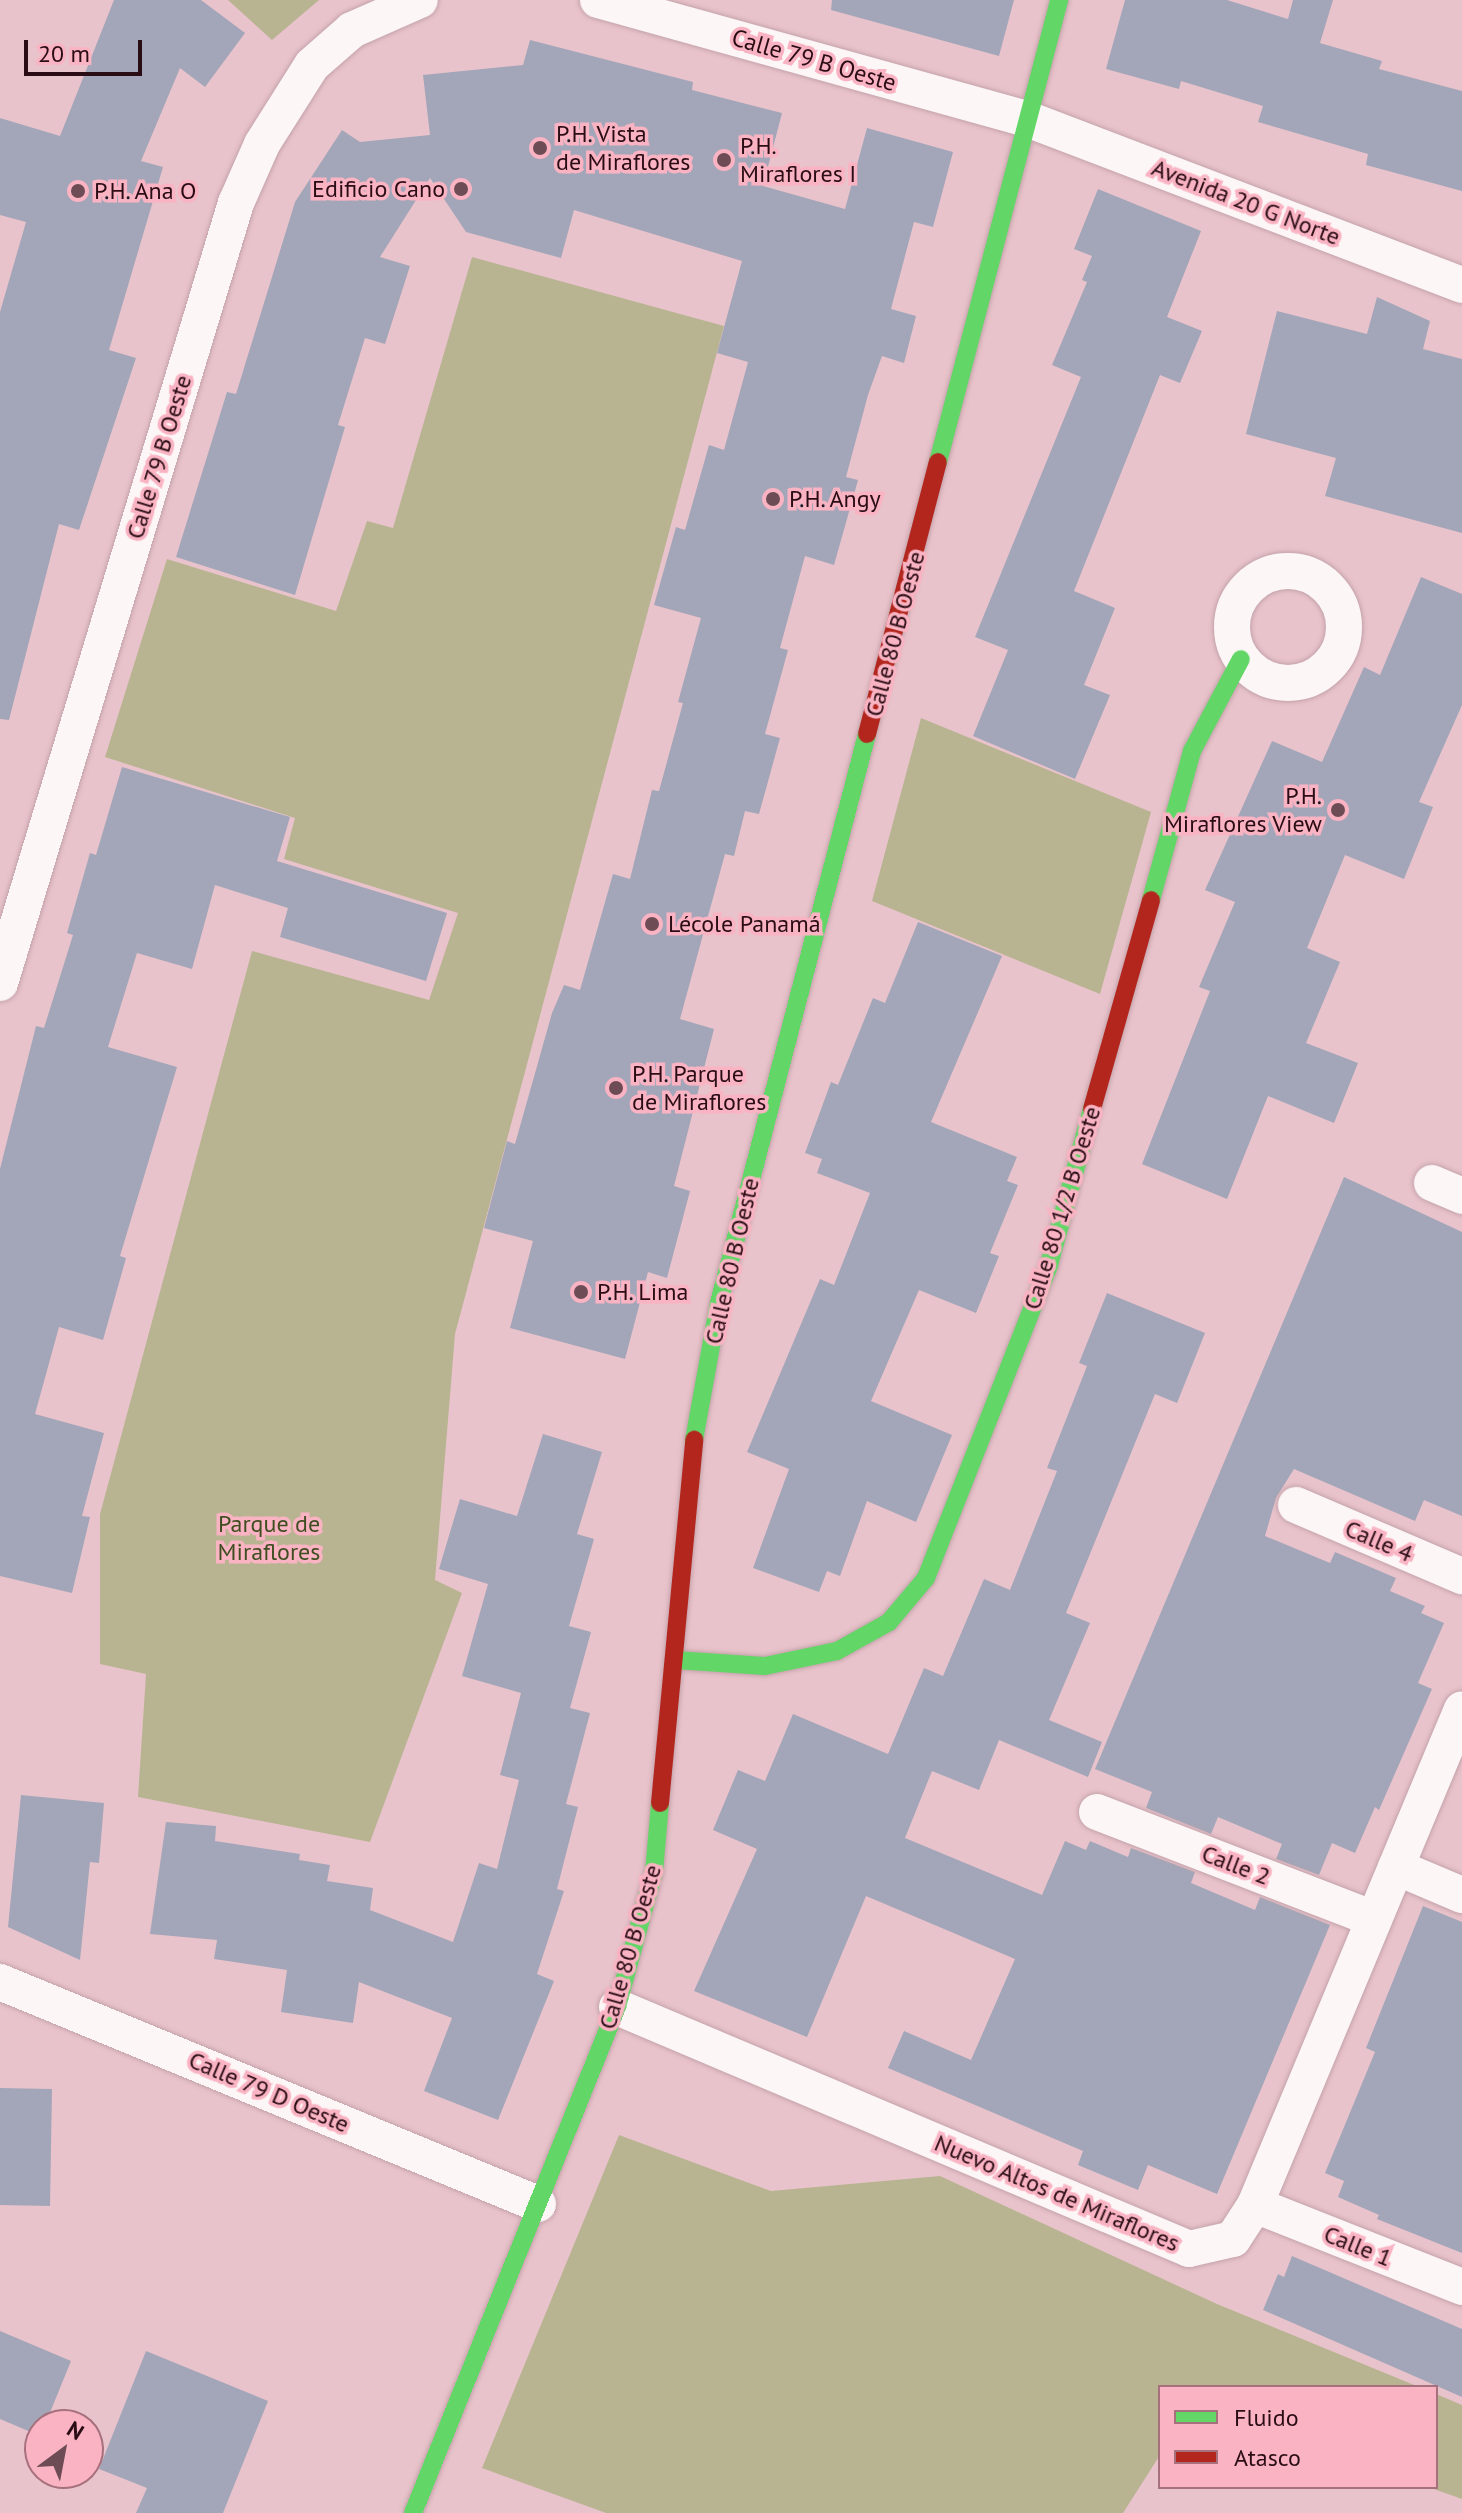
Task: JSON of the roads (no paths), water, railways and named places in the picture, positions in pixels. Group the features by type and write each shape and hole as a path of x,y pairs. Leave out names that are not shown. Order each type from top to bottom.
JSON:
{"street":[{"name":"Calle 79 B Oeste","path":"0,983 236,203 262,144 312,65 352,30 420,0"},
{"name":"Calle 79 B Oeste","path":"598,0 1030,120"},
{"name":"Calle 80 B Oeste","path":"413,2513 617,2007 654,1872 692,1454 719,1303 1059,0"},
{"name":"Avenida 20 G Norte","path":"1030,120 1462,285"},
{"name":"Calle 80 1/2 B Oeste","path":"675,1660 765,1666 837,1651 889,1622 926,1578 1049,1265 1192,751 1241,659"},
{"name":"Calle 4","path":"1296,1505 1462,1576"},
{"name":"Nuevo Altos de Miraflores","path":"617,2007 1189,2249 1233,2239 1255,2205 1462,1709"},
{"name":"Calle 2","path":"1097,1812 1374,1919"},
{"path":"1396,1867 1462,1895"},
{"name":"Calle 79 D Oeste","path":"0,1982 538,2204"},
{"name":"Calle 1","path":"1255,2205 1462,2287"}],"place":[{"name":"P.H. Vista de Miraflores","path":"540,148"},
{"name":"P.H. Miraflores I","path":"724,160"},
{"name":"Edificio Cano","path":"461,189"},
{"name":"P.H. Ana O","path":"78,191"},
{"name":"P.H. Angy","path":"773,499"},
{"name":"P.H. Miraflores View","path":"1338,810"},
{"name":"Lécole Panamá","path":"652,924"},
{"name":"P.H. Parque de Miraflores","path":"616,1088"},
{"name":"P.H. Lima","path":"581,1292"}],"park label":[{"name":"Parque de Miraflores","path":"269,1538"}]}
